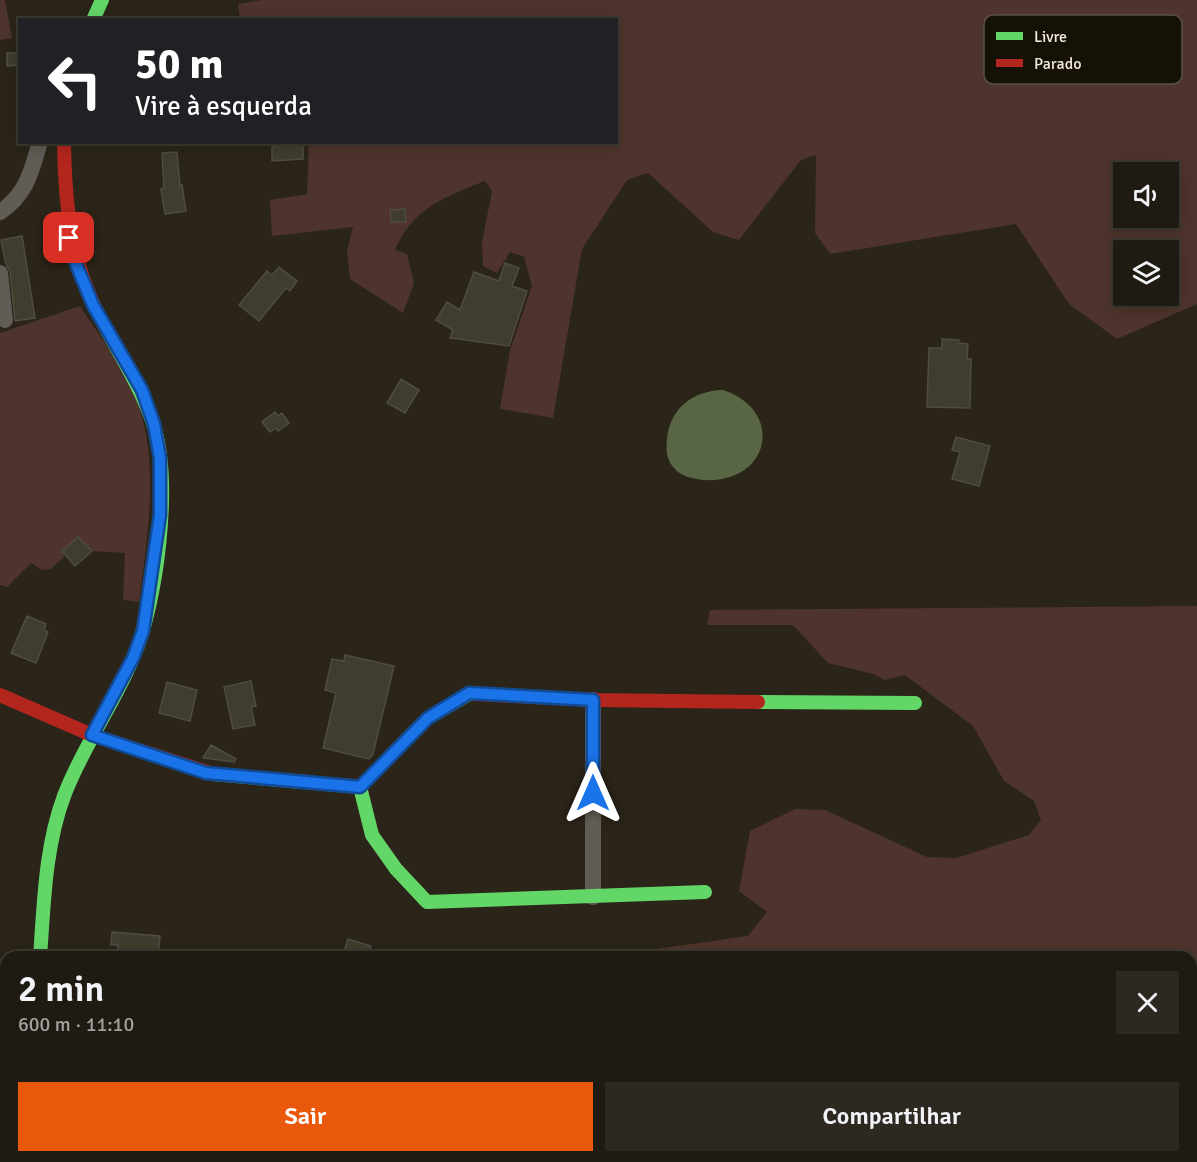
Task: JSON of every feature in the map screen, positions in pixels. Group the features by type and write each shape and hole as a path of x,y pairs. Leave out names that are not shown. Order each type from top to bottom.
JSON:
{"street":[{"path":"94,18 102,0"},
{"path":"1,210 14,202 26,186 39,144"},
{"path":"41,951 54,826 64,796 92,735 133,658 143,631 160,515 160,458 154,424 142,390 93,305 76,264 66,211 64,144"},
{"path":"0,273 5,320"},
{"path":"360,787 428,718 469,693 593,700 915,703"},
{"path":"0,695 92,735 206,773 360,787"},
{"path":"593,700 593,897"},
{"path":"360,787 372,835 396,869 428,902 705,892"}],"shaded area":[{"path":"0,0 5,0 12,38 0,40"},
{"path":"262,0 1197,0 1197,304 1117,339 1069,304 1016,224 830,254 815,233 816,155 801,160 739,240 713,232 648,173 627,180 582,249 553,418 500,409 510,350 532,286 524,257 510,252 497,273 483,266 482,243 492,191 485,181 431,206 411,224 402,236 395,250 407,254 414,283 403,313 350,279 347,251 353,227 272,236 270,200 307,194 309,144 618,144 618,18 240,18 238,4"},
{"path":"80,306 129,382 142,418 150,470 150,496 139,602 123,600 125,553 92,551 78,537 62,551 65,556 51,569 42,570 31,563 7,587 0,585 0,333"},
{"path":"723,390 743,400 756,413 762,429 762,444 755,459 743,471 726,478 703,480 683,475 671,465 667,454 667,438 673,418 685,403 693,398 712,391"},
{"path":"1197,606 1197,951 642,951 748,936 767,912 739,891 750,831 795,809 825,810 927,857 956,858 1029,835 1041,820 1034,801 1004,781 973,726 905,675 885,680 873,674 828,663 793,625 707,625 710,610"}],"building":[{"path":"7,53 18,53 18,65 7,66"},
{"path":"278,144 303,144 303,159 272,161 272,147"},
{"path":"177,152 180,186 182,185 186,211 165,214 161,189 164,188 162,153"},
{"path":"405,209 406,222 391,222 390,210"},
{"path":"22,236 35,318 15,321 10,272 1,240"},
{"path":"505,263 519,268 512,286 527,291 509,346 450,338 453,330 436,320 447,302 460,310 474,272 499,281"},
{"path":"279,267 297,281 290,291 286,288 259,321 239,305 267,271 272,275"},
{"path":"942,339 959,340 959,343 968,344 967,359 971,359 970,408 927,407 929,348 942,348"},
{"path":"401,379 419,390 405,413 387,403"},
{"path":"275,412 278,416 282,413 289,423 278,431 276,428 270,432 262,422"},
{"path":"956,437 990,446 979,486 952,479 960,452 952,450"},
{"path":"78,537 92,551 75,566 62,551"},
{"path":"27,616 46,624 44,630 48,632 36,663 11,653"},
{"path":"345,655 394,666 373,754 369,759 323,748 336,693 325,690 332,659 344,661"},
{"path":"251,681 256,706 251,707 255,725 233,729 224,687"},
{"path":"167,682 197,690 190,721 159,713"},
{"path":"211,745 236,759 234,762 203,758"},
{"path":"112,932 160,936 159,951 117,951 118,945 111,945"},
{"path":"348,939 371,946 369,951 344,951"}],"traffic: fast":[{"path":"94,18 102,0"},
{"path":"40,951 46,875 58,815 71,778 116,693 142,635 155,576 159,544 162,479 154,426 138,387 104,325"},
{"path":"475,694 469,694 428,718 360,787 372,835 396,869 427,902 705,892"},
{"path":"758,702 915,703"},
{"path":"213,774 360,787"}],"traffic: jam":[{"path":"64,144 68,213 77,259 84,281 104,325"},
{"path":"475,694 593,700 758,702"},
{"path":"0,695 92,735 213,774"}],"route":[{"path":"69,238 76,264 93,305 142,390 154,424 160,458 160,515 143,631 133,658 92,735 206,773 360,787 428,718 469,693 593,700 593,793"}]}
